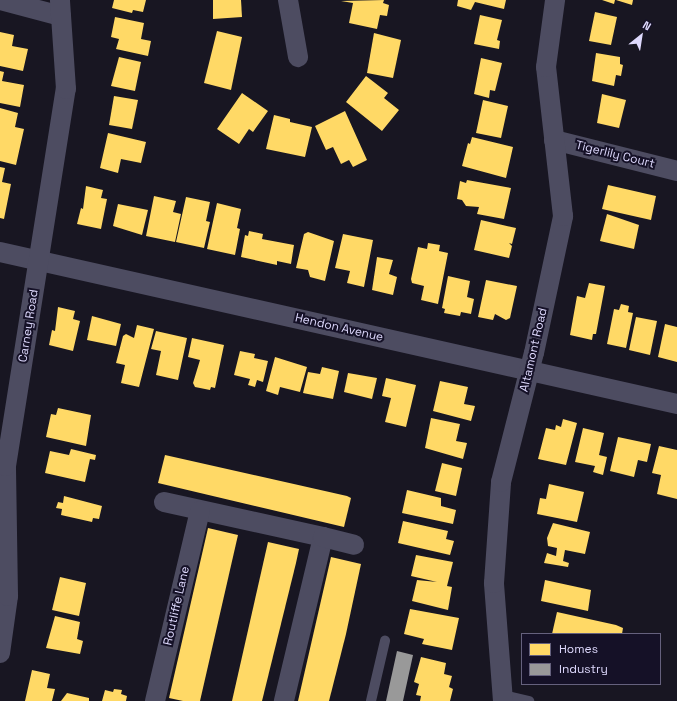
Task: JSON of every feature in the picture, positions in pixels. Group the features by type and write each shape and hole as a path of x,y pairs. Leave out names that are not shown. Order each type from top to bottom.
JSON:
{"street":[{"path":"0,0 61,8"},
{"path":"288,0 298,57"},
{"name":"Altamont Road","path":"503,698 494,583 500,482 530,370 563,216 546,67 555,0"},
{"name":"Carney Road","path":"0,652 8,596 6,466 66,89 61,8"},
{"name":"Tigerlily Court","path":"554,140 677,171"},
{"name":"Hendon Avenue","path":"0,252 677,404"},
{"path":"164,502 354,545"},
{"name":"Routliffe Lane","path":"155,701 200,511"},
{"path":"284,701 323,538"}],"lane":[{"path":"371,701 385,641"},
{"path":"503,698 529,701"}],"building: Homes":[{"path":"114,0 146,0 143,12 133,10 132,13 112,8"},
{"path":"213,0 241,0 242,17 213,19"},
{"path":"384,0 383,3 389,5 387,16 380,15 377,29 349,23 353,3 341,1"},
{"path":"458,0 506,0 504,9 475,2 471,10 457,6"},
{"path":"602,0 615,0 614,4"},
{"path":"616,0 633,0 632,5"},
{"path":"595,12 617,17 611,45 589,41"},
{"path":"480,15 502,20 497,40 500,41 499,49 474,44"},
{"path":"115,17 144,23 141,39 151,41 148,56 116,49 119,39 111,37"},
{"path":"217,31 242,37 231,90 204,83"},
{"path":"0,32 14,35 12,46 28,49 23,71 0,66"},
{"path":"374,33 401,40 393,78 367,73"},
{"path":"596,53 620,57 620,64 623,65 621,76 616,75 614,86 592,81"},
{"path":"119,57 141,62 135,91 111,86"},
{"path":"481,58 502,63 495,91 490,90 489,98 474,94"},
{"path":"0,71 4,72 2,81 24,85 20,107 0,103"},
{"path":"366,76 388,93 384,98 399,110 382,131 346,102"},
{"path":"242,93 268,111 253,132 249,129 239,144 217,129"},
{"path":"602,94 626,100 619,128 597,123"},
{"path":"114,96 138,100 132,129 109,125"},
{"path":"483,100 508,106 501,138 476,133"},
{"path":"0,108 18,113 15,127 24,129 16,165 0,161"},
{"path":"345,111 367,160 353,167 349,160 341,164 333,147 326,150 315,126"},
{"path":"274,115 290,119 290,122 312,127 305,157 266,149"},
{"path":"108,133 146,142 141,163 121,159 118,173 100,168"},
{"path":"472,137 513,147 506,178 462,166 468,143 470,144"},
{"path":"0,167 5,168 2,182 11,184 4,219 0,218"},
{"path":"467,180 511,188 504,219 477,214 479,207 466,206 462,200 457,199 460,181 466,183"},
{"path":"608,185 656,196 651,220 602,209"},
{"path":"86,186 103,190 101,198 107,199 101,229 77,224 81,208 83,209"},
{"path":"154,196 176,201 173,212 181,214 175,242 146,236"},
{"path":"186,197 210,202 206,221 210,222 204,248 176,242"},
{"path":"217,203 241,209 237,228 240,229 235,255 207,249"},
{"path":"118,204 148,210 142,235 113,226"},
{"path":"607,214 639,225 634,249 600,241"},
{"path":"481,220 516,228 512,244 509,243 512,246 509,258 474,250"},
{"path":"249,231 263,234 262,239 294,245 291,264 277,261 277,265 241,257 245,235 248,236"},
{"path":"308,232 334,241 325,281 310,277 308,270 296,268 304,234"},
{"path":"343,234 373,240 364,287 347,283 350,271 335,268"},
{"path":"428,243 440,245 439,251 448,253 438,304 421,300 424,286 412,283 411,279 418,247 427,249"},
{"path":"377,257 393,260 389,274 397,277 393,295 372,290"},
{"path":"448,276 470,281 467,297 474,299 471,314 461,312 460,316 444,313 445,309 442,308"},
{"path":"486,280 517,286 510,318 506,320 495,314 493,320 478,317"},
{"path":"589,283 605,286 596,334 593,334 592,340 570,335 577,296 585,298"},
{"path":"621,304 629,306 628,312 633,313 626,348 607,344 614,309 619,310"},
{"path":"58,307 75,311 73,319 80,321 73,351 49,345 52,330 55,331"},
{"path":"92,316 121,324 116,346 87,340"},
{"path":"636,317 657,321 650,355 629,350"},
{"path":"665,324 677,327 677,362 658,357"},
{"path":"137,325 154,329 139,387 121,383 125,365 116,363 123,336 126,334 134,338"},
{"path":"156,331 187,338 178,380 156,375 161,351 151,349"},
{"path":"192,338 224,345 215,388 211,387 210,390 195,387 193,383 200,360 188,357"},
{"path":"240,351 255,354 254,358 268,361 263,382 257,380 255,387 248,385 250,379 234,375"},
{"path":"275,357 307,367 300,392 280,387 278,395 266,391"},
{"path":"322,367 339,371 333,399 303,393 308,372 320,374"},
{"path":"348,373 377,378 372,399 344,392"},
{"path":"386,378 416,385 406,427 385,422 391,398 382,396"},
{"path":"440,381 468,387 464,404 475,406 471,421 433,411"},
{"path":"58,408 91,415 86,446 46,437 51,414 56,415"},
{"path":"431,418 460,424 456,441 467,443 463,459 425,448"},
{"path":"563,419 577,423 566,465 538,459 546,428 555,430 556,425 561,427"},
{"path":"583,428 604,433 599,455 607,457 603,475 593,472 595,466 575,462"},
{"path":"618,437 651,444 647,462 638,460 634,477 610,471"},
{"path":"659,446 677,450 677,499 657,494 661,475 652,473"},
{"path":"71,449 96,455 95,460 90,459 85,482 45,473 50,451 69,455"},
{"path":"165,455 347,496 351,498 344,527 158,483"},
{"path":"442,463 462,468 456,496 435,491"},
{"path":"549,484 584,492 577,522 537,514 540,498 546,499"},
{"path":"407,490 441,498 441,506 456,510 453,524 402,513"},
{"path":"64,496 102,506 99,519 93,518 92,522 61,515 62,509 56,508 58,502 63,503"},
{"path":"403,521 448,531 446,539 454,541 450,555 398,543"},
{"path":"553,523 590,532 585,554 565,550 563,561 569,563 568,567 544,563 547,553 556,556 557,548 548,546 547,538"},
{"path":"208,528 238,535 200,701 183,701 169,698"},
{"path":"268,542 299,549 296,563 262,701 232,701"},
{"path":"416,555 453,562 447,586 452,587 448,610 412,601 417,580 437,582 411,576"},
{"path":"331,557 361,564 346,634 329,701 298,701"},
{"path":"60,577 86,583 79,616 52,610"},
{"path":"545,580 591,590 588,611 541,601"},
{"path":"410,609 459,618 452,650 422,644 424,639 404,634"},
{"path":"557,612 616,625 623,628 622,633 552,633"},
{"path":"55,616 80,622 77,639 83,641 80,654 46,648"},
{"path":"421,657 446,663 444,674 452,676 449,687 453,689 450,701 420,701 421,696 416,695 419,684 414,682"},
{"path":"32,670 50,674 47,688 55,689 52,701 25,701"},
{"path":"114,689 122,690 121,694 127,696 126,701 102,701 105,690 113,692"},
{"path":"67,693 89,698 89,701 61,701"}],"building: Industry":[{"path":"397,651 413,655 403,701 386,701"}]}
